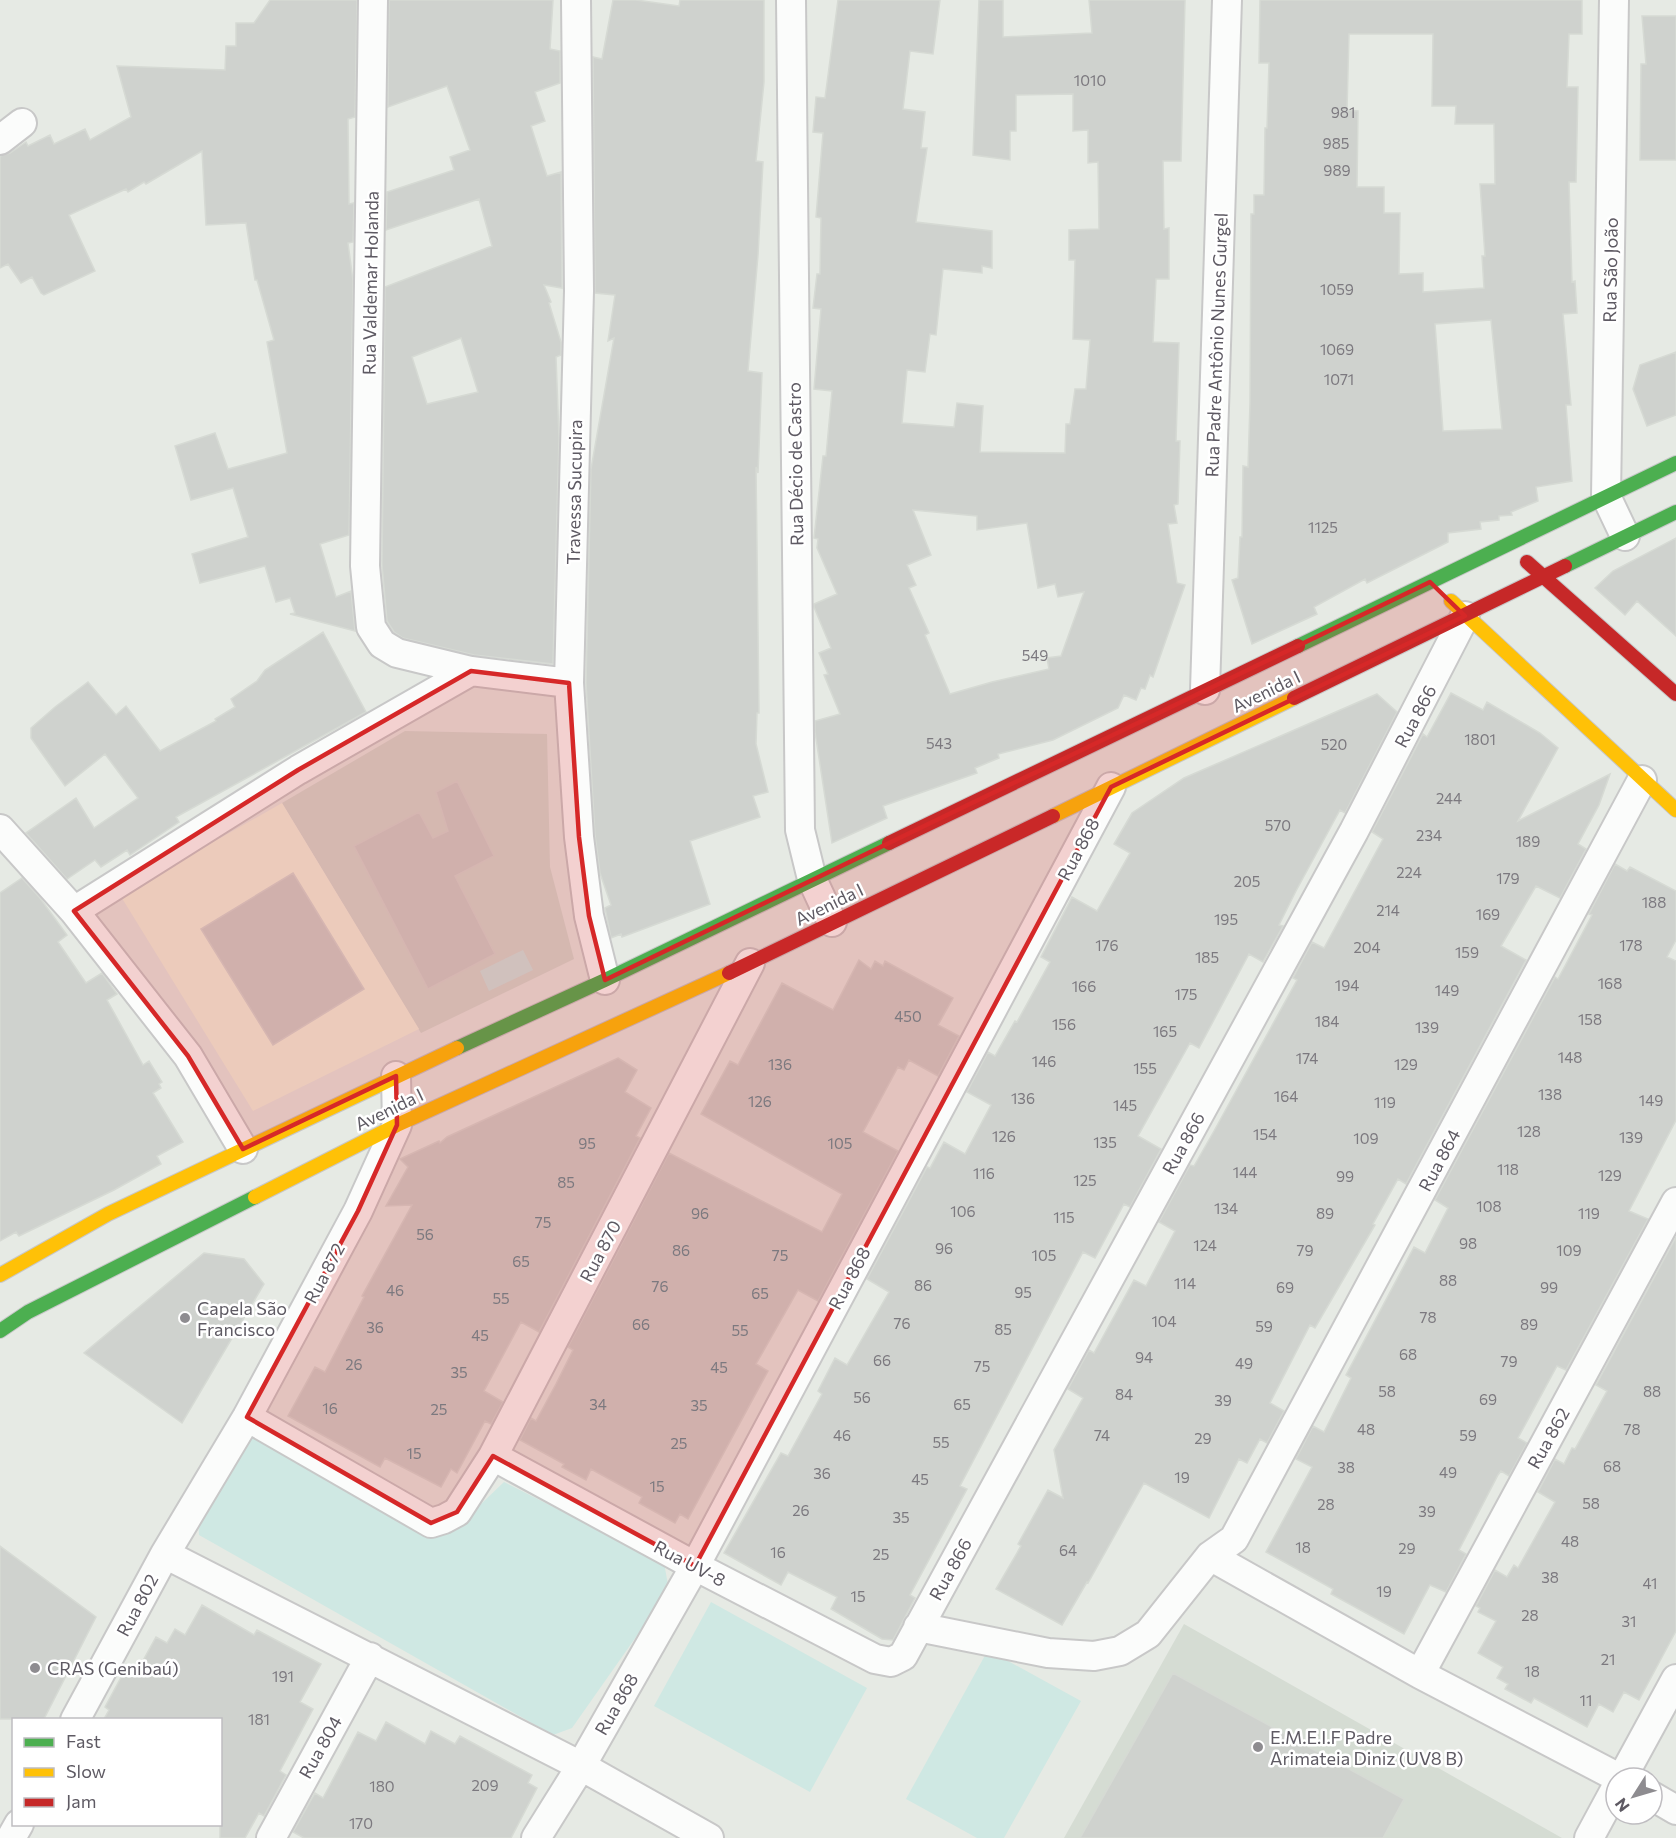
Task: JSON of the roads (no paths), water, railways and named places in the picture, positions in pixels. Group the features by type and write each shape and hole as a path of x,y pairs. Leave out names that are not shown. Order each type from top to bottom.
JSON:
{"street":[{"name":"Rua Valdemar Holanda","path":"373,0 365,566 371,627 382,644 397,652 471,671 570,684"},
{"name":"Travessa Sucupira","path":"576,0 579,291 570,684 579,837 589,916 605,980"},
{"name":"Rua Décio de Castro","path":"791,0 800,830 812,879 832,922"},
{"name":"Rua Padre Antônio Nunes Gurgel","path":"1206,690 1227,0"},
{"name":"Rua São João","path":"1614,0 1606,496 1625,536"},
{"name":"Avenida I","path":"0,1275 108,1214 396,1076 605,980 1676,463"},
{"name":"Avenida I","path":"0,1332 28,1312 397,1125 750,963 1676,512"},
{"path":"1507,545 1676,694"},
{"path":"1430,582 1676,810"},
{"name":"Rua 866","path":"891,1662 903,1656 1354,831 1465,616"},
{"path":"74,911 298,770 471,671"},
{"name":"Rua 864","path":"1210,1556 1234,1539 1642,780"},
{"name":"Rua 868","path":"536,1838 581,1766 695,1566 1111,787"},
{"path":"0,829 74,911 189,1056 243,1149"},
{"name":"Rua 870","path":"247,1417 431,1523 457,1512 493,1456 750,963"},
{"name":"Rua 872","path":"165,1554 247,1417 358,1211 397,1125 396,1076"},
{"name":"Rua 862","path":"1419,1674 1676,1202"},
{"name":"Rua UV-8","path":"493,1456 695,1566 875,1659 891,1662"},
{"path":"165,1554 581,1766 709,1838"},
{"name":"Rua 802","path":"76,1718 165,1554"},
{"path":"918,1627 1048,1653 1094,1656 1120,1651 1148,1634 1210,1556 1419,1674 1604,1770"},
{"name":"Rua 804","path":"271,1838 370,1657"},
{"path":"1627,1766 1676,1679"},
{"path":"1589,1838 1604,1810"}],"place":[{"name":"Capela São Francisco","path":"185,1318"},
{"name":"CRAS (Genibaú)","path":"35,1668"},
{"name":"E.M.E.I.F Padre Arimateia Diniz (UV8 B)","path":"1258,1747"}]}
